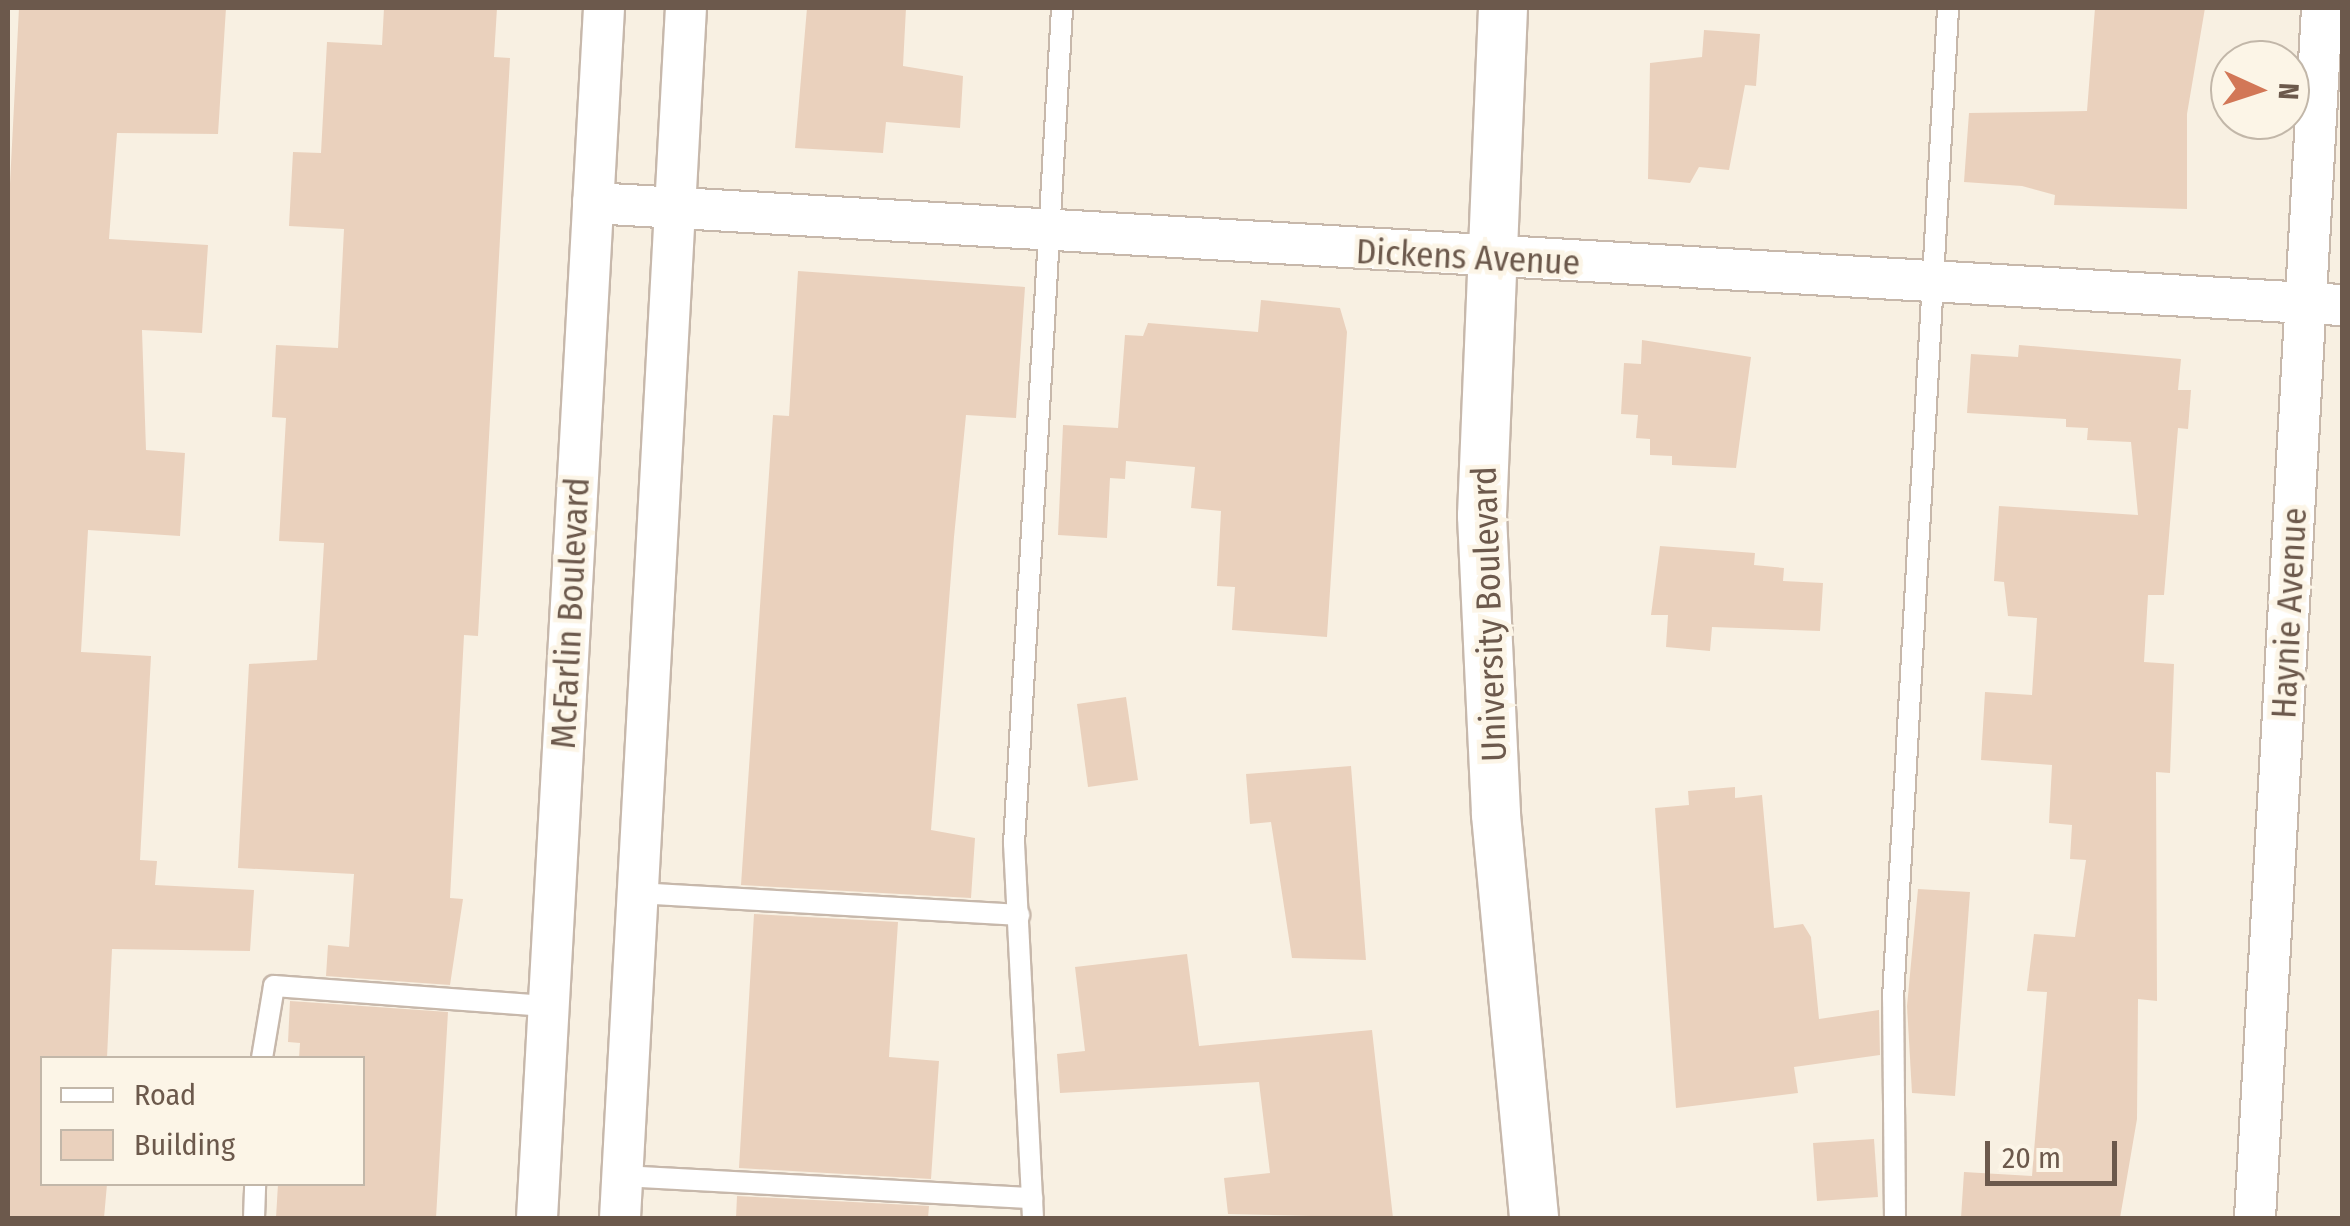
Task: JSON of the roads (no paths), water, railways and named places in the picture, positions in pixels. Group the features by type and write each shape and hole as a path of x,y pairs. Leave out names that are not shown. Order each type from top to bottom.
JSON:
{"street":[{"name":"McFarlin Boulevard","path":"537,1218 604,8"},
{"path":"620,1218 686,8"},
{"name":"University Boulevard","path":"1503,8 1488,258 1482,516 1496,815 1534,1218"},
{"name":"Haynie Avenue","path":"2254,1218 2324,303 2322,8"},
{"name":"Dickens Avenue","path":"593,203 1488,258 2324,303"}],"lane":[{"path":"623,1176 1032,1208 1018,915 1020,641 1062,8"},
{"path":"1895,1218 1893,999 1948,8"},
{"path":"638,894 1018,915"},
{"path":"262,1056 274,986 548,1006"},
{"path":"254,1218 256,1186"}]}
